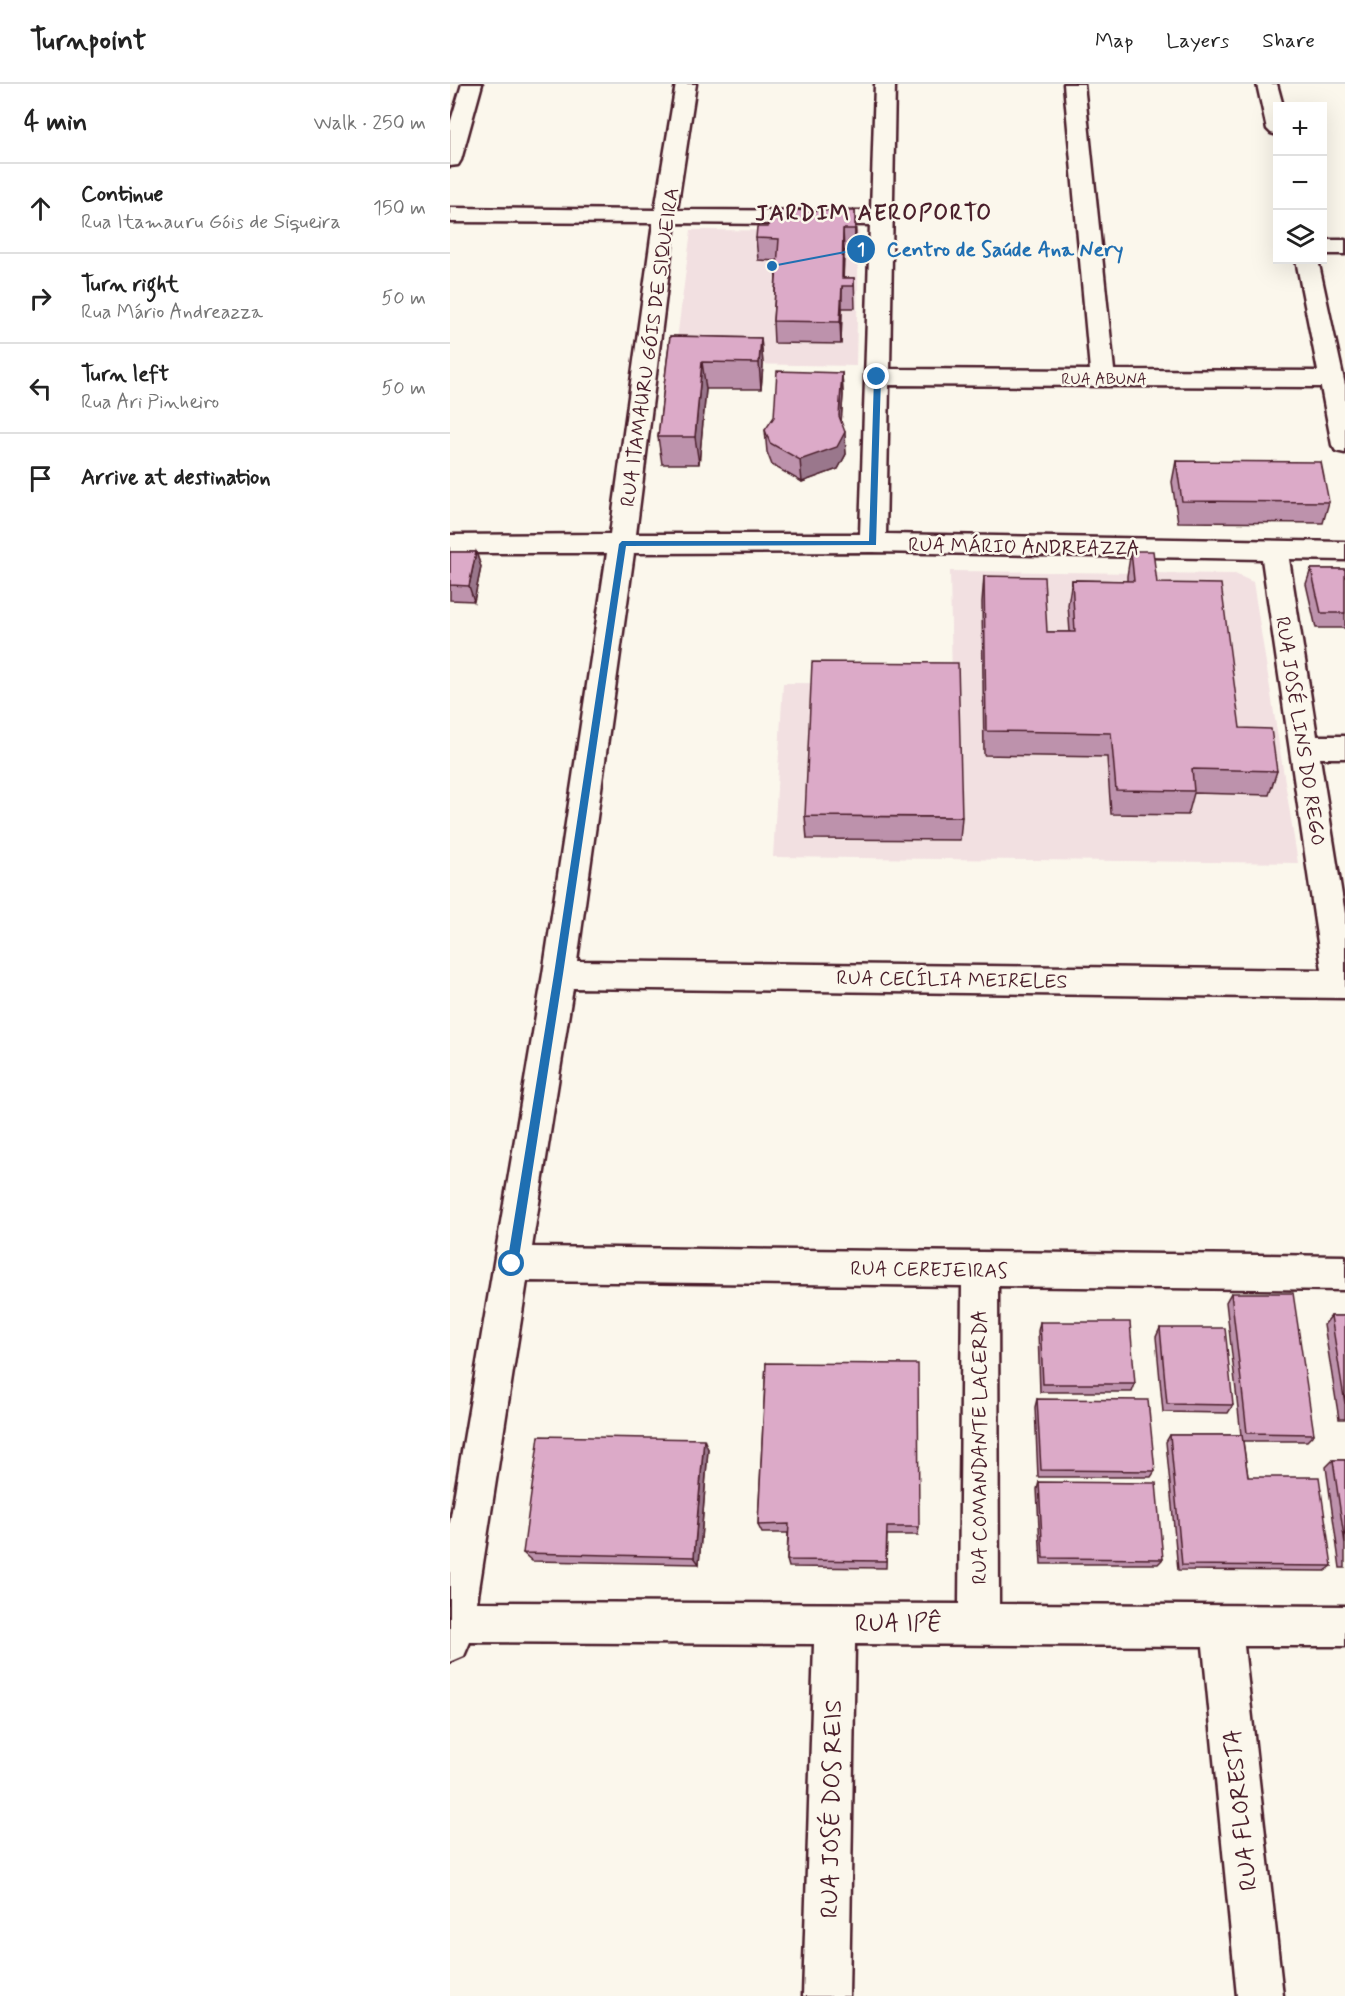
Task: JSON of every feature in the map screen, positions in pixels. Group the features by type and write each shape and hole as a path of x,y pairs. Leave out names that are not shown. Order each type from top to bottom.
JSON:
{"street":[{"path":"450,160 456,122 472,84"},
{"name":"RUA ITAMAURU GÓIS DE SIQUEIRA","path":"451,1628 559,974 622,544 665,217 686,84"},
{"path":"873,543 885,84"},
{"path":"1074,84 1103,378"},
{"path":"1267,84 1273,109"},
{"path":"450,215 882,218"},
{"path":"1327,247 1345,247"},
{"path":"1308,264 1345,445"},
{"name":"RUA ABUNA","path":"877,377 1331,379"},
{"name":"RUA MÁRIO ANDREAZZA","path":"450,544 873,543 1345,551"},
{"name":"RUA JOSÉ LINS DO REGO","path":"1274,550 1342,984"},
{"path":"1304,747 1345,747"},
{"name":"RUA CECÍLIA MEIRELES","path":"559,974 1342,984"},
{"name":"RUA CEREJEIRAS","path":"512,1264 1345,1273"},
{"name":"RUA COMANDANTE LACERDA","path":"979,1624 980,1269"},
{"name":"RUA IPÊ","path":"451,1628 835,1623 1345,1626"},
{"name":"RUA JOSÉ DOS REIS","path":"826,1996 835,1623"},
{"name":"RUA FLORESTA","path":"1221,1624 1260,1996"}],"shaded area":[{"path":"691,230 859,231 856,366 674,363"},
{"path":"950,571 1235,574 1253,582 1298,863 773,857 783,683 952,684"}],"building":[{"path":"770,210 855,211 855,229 843,229 842,278 854,278 854,286 842,286 840,322 773,321 779,239 756,238 757,227 768,227"},
{"path":"670,336 761,338 759,363 702,362 695,437 658,437"},
{"path":"777,371 842,373 839,416 845,432 837,447 800,460 770,443 765,430 774,417"},
{"path":"1176,461 1321,462 1329,502 1182,501"},
{"path":"1131,551 1153,551 1157,583 1221,584 1240,728 1271,729 1277,771 1192,769 1194,791 1116,790 1111,733 986,731 984,576 1044,577 1047,632 1075,632 1072,580 1134,581"},
{"path":"450,552 476,552 469,586 450,585"},
{"path":"1311,569 1345,569 1345,613 1321,613"},
{"path":"812,662 958,663 962,817 805,816"},
{"path":"1231,1293 1293,1293 1314,1434 1247,1433"},
{"path":"1331,1316 1345,1316 1345,1404"},
{"path":"1040,1322 1130,1322 1135,1384 1043,1384"},
{"path":"1160,1328 1225,1328 1233,1405 1167,1404"},
{"path":"766,1363 918,1364 919,1527 887,1527 886,1561 787,1560 789,1524 758,1525"},
{"path":"1037,1399 1148,1400 1155,1471 1041,1470"},
{"path":"1170,1435 1242,1435 1248,1477 1319,1477 1332,1566 1182,1565"},
{"path":"539,1436 704,1439 694,1557 523,1553"},
{"path":"1333,1460 1345,1460 1345,1544"},
{"path":"1039,1482 1156,1483 1163,1559 1043,1558"}],"place":[{"name":"Centro de Saúde Ana Nery","path":"772,266"}],"district":[{"name":"JARDIM AEROPORTO","path":"874,212"}],"route":[{"path":"512,1264 559,974 622,544 873,543 877,377"}]}
